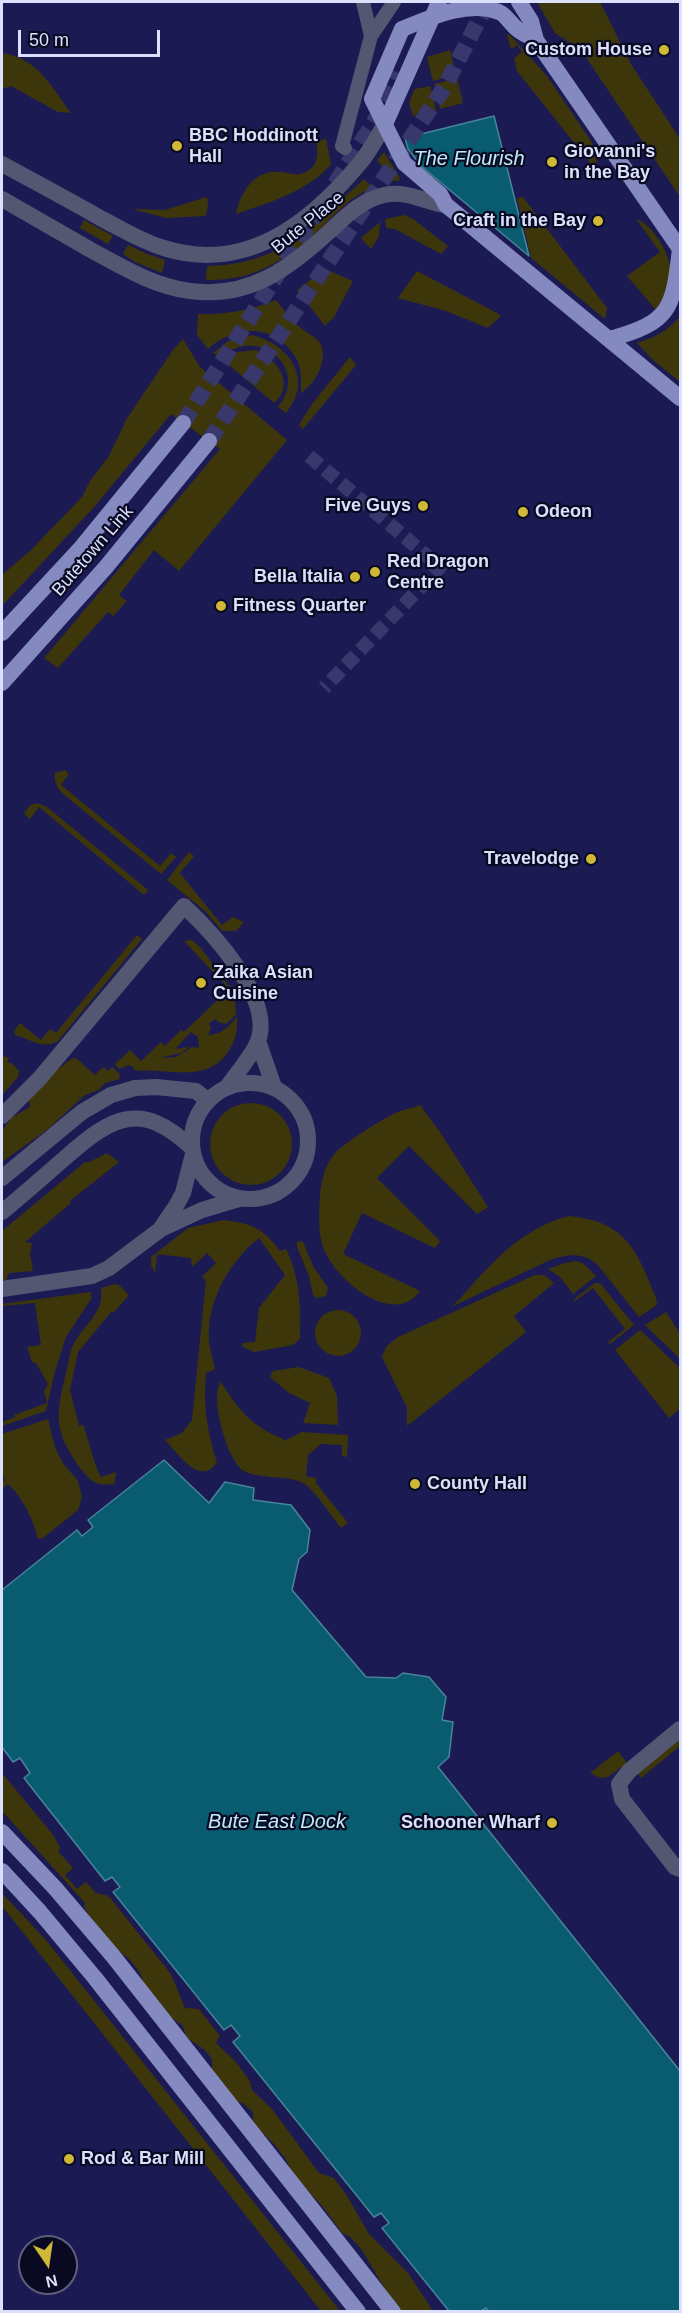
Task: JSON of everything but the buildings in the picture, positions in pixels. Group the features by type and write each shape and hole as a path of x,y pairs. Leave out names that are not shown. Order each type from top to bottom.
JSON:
{"main road":[{"path":"519,2 531,21 536,40 680,249 676,285 668,307 655,323 610,339"},
{"path":"536,40 518,30 501,12 484,5 436,9 402,29 372,99 404,163 440,194 446,205 681,398"},
{"path":"385,124 436,9"},
{"name":"Butetown Link","path":"2,633 80,549 183,423"},
{"name":"Butetown Link","path":"2,683 113,559 209,441"},
{"path":"2,1832 55,1888 113,1956 393,2312"},
{"path":"2,1872 40,1912 95,1978 358,2312"}],"street":[{"path":"363,2 371,36"},
{"path":"345,148 342,146 371,36 394,2"},
{"name":"Bute Place","path":"2,164 145,242 185,254 208,256 235,254 281,236 313,210 362,161 385,124"},
{"name":"Bute Place","path":"2,200 155,283 190,291 210,292 240,289 275,274 300,258 356,208 370,199 400,194 415,195 431,203 446,205"},
{"path":"2,1116 40,1078 184,906 208,930 253,993 260,1018 258,1041 274,1087"},
{"path":"227,1088 258,1041"},
{"path":"2,1289 92,1276 109,1268 161,1229 193,1213 239,1199 267,1197 285,1188 299,1173 309,1146 308,1129 300,1110 287,1096 274,1087 257,1083 241,1083 227,1088 208,1101 200,1111 193,1129 193,1151 183,1193 161,1229"},
{"path":"2,1178 82,1112 111,1095 135,1088 156,1087 196,1091 208,1101"},
{"path":"2,1212 80,1144 104,1127 116,1121 141,1119 164,1126 193,1151 204,1178 222,1192 239,1199"},
{"path":"681,1729 629,1770 622,1777 619,1786 622,1799 675,1867 681,1869"}],"shaded area":[{"path":"537,2 600,2 631,64 680,139 680,197 581,50 555,33"},
{"path":"509,34 547,76 591,141 595,148 597,166 595,169 517,71 514,58 522,52 517,45 511,49 507,35"},
{"path":"450,50 456,75 433,81 427,57"},
{"path":"2,53 15,56 35,67 50,83 71,113 58,112 11,86 2,89"},
{"path":"457,78 463,103 440,109 434,84"},
{"path":"430,86 436,110 413,116 409,102 415,89"},
{"path":"326,139 331,164 322,173 300,189 236,214 241,198 256,178 271,172 305,173 313,167 317,158 316,141"},
{"path":"384,152 400,178 398,181 392,181 377,160"},
{"path":"364,179 373,188 352,199 309,239 283,258 254,273 223,280 206,280 207,266 233,264 256,258 294,239"},
{"path":"207,197 206,216 166,218 132,209 165,210"},
{"path":"523,197 607,308 605,319 531,258 517,198"},
{"path":"404,215 413,219 448,246 441,254 395,229 386,228 385,219"},
{"path":"636,219 644,223 658,239 671,271 668,293 656,310 627,276 660,252"},
{"path":"84,220 113,236 108,244 80,228"},
{"path":"380,222 379,236 371,249 361,238"},
{"path":"128,245 165,260 162,273 135,262 123,254"},
{"path":"325,269 353,281 334,317 325,326 297,290"},
{"path":"417,271 501,316 488,328 446,311 398,298"},
{"path":"276,300 294,322 320,343 322,350 322,364 316,378 301,393 299,364 289,348 279,339 256,331 243,332 231,335 208,349 197,335 198,314 238,311"},
{"path":"680,316 680,382 653,360 637,343 661,333"},
{"path":"251,335 276,346 293,364 298,388 286,413 278,407 287,392 288,378 284,365 275,355 263,348 249,346 234,349 220,358 213,353 228,341"},
{"path":"183,339 200,367 287,440 179,571 154,550 119,595 127,601 113,616 108,612 58,668 44,658 220,449 171,414 95,506 2,606 2,575 31,550 82,497 90,481 109,456 126,420 173,350"},
{"path":"256,350 271,359 284,380 280,396 274,403 224,361 237,352"},
{"path":"350,357 356,365 303,429 299,425 312,404"},
{"path":"65,770 69,774 61,785 160,866 171,853 176,857 161,874 62,793 56,783 55,773"},
{"path":"38,803 47,807 148,890 144,895 39,807 30,819 24,814 30,805"},
{"path":"189,852 194,856 180,873 222,925 233,917 244,922 236,931 222,931 206,912 167,880"},
{"path":"137,935 142,939 57,1042 41,1044 15,1035 14,1031 20,1023 41,1040 50,1029 56,1033"},
{"path":"192,940 201,948 228,985 238,989 239,995 235,1001 236,1015 226,1024 216,1019 209,1023 211,1029 208,1035 225,1029 237,1016 236,1034 231,1048 219,1062 198,1071 136,1071 130,1065 119,1069 115,1064 130,1050 141,1061 161,1042 165,1046 181,1030 184,1032 229,989 184,941","holes":["191,1032 198,1037 199,1048 192,1047 176,1057 159,1058 181,1053 189,1047 175,1049"]},
{"path":"2,1055 9,1058 7,1062 12,1063 19,1071 18,1077 2,1095"},
{"path":"73,1058 95,1075 103,1067 108,1071 112,1067 119,1073 120,1079 105,1083 99,1090 85,1095 48,1129 2,1162 2,1130 12,1117 30,1107 29,1099 34,1093"},
{"path":"251,1103 267,1106 280,1115 289,1128 292,1144 289,1160 280,1173 267,1182 251,1185 235,1182 222,1173 213,1160 210,1144 213,1128 222,1115 235,1106"},
{"path":"420,1105 488,1207 477,1214 409,1146 377,1178 440,1241 435,1248 362,1213 343,1254 420,1291 408,1301 394,1304 379,1301 364,1294 349,1283 327,1257 320,1232 320,1194 329,1161 336,1152 356,1136 385,1119"},
{"path":"107,1153 119,1162 70,1201 71,1203 25,1242 32,1243 30,1254 33,1271 9,1273 6,1280 2,1281 2,1231 85,1162"},
{"path":"569,1216 598,1222 609,1227 628,1242 642,1265 657,1305 639,1317 597,1264 586,1257 575,1255 550,1260 451,1307 514,1244 546,1224"},
{"path":"224,1220 257,1228 280,1251 286,1249 299,1292 300,1339 293,1345 254,1352 243,1347 242,1343 255,1342 259,1308 285,1275 259,1238 248,1247 230,1270 211,1311 209,1341 215,1369 206,1373 205,1396 208,1429 217,1462 204,1471 190,1466 165,1440 182,1433 192,1420 206,1280 202,1277 216,1263 207,1253 192,1267 191,1258 157,1254 155,1273 151,1265 151,1257 188,1228"},
{"path":"297,1242 303,1242 313,1266 328,1288 326,1296 316,1298 313,1295 309,1276 297,1247"},
{"path":"576,1261 584,1264 596,1276 573,1294 560,1277 548,1269"},
{"path":"535,1275 544,1275 554,1283 514,1316 526,1332 407,1426 407,1408 382,1357 386,1347 398,1337"},
{"path":"595,1283 600,1283 634,1325 610,1344 608,1342 625,1329 593,1288 575,1301 574,1299"},
{"path":"115,1284 129,1295 113,1313 111,1312 78,1352 70,1390 79,1426 83,1425 101,1477 116,1472 115,1483 104,1485 87,1477 80,1468 62,1434 59,1415 73,1345 97,1312 100,1305 101,1288"},
{"path":"91,1292 91,1299 66,1337 46,1411 2,1426 2,1422 15,1417 14,1415 47,1403 44,1391 48,1384 36,1363 32,1362 27,1347 41,1345 35,1303 2,1306 2,1304"},
{"path":"338,1310 347,1311 355,1316 360,1324 360,1342 355,1350 347,1355 338,1356 329,1355 321,1350 316,1342 315,1333 316,1324 321,1316 329,1311"},
{"path":"666,1312 680,1334 680,1359 645,1325"},
{"path":"640,1330 680,1368 680,1409 669,1418 615,1350"},
{"path":"299,1367 329,1378 337,1396 338,1425 303,1423 310,1403 289,1393 270,1377 273,1371"},
{"path":"221,1382 233,1400 254,1423 284,1441 302,1432 348,1435 347,1457 342,1456 342,1445 321,1444 308,1455 306,1476 316,1478 316,1483 348,1523 341,1528 306,1485 293,1479 251,1474 238,1465 226,1442 222,1428 217,1400"},
{"path":"48,1419 55,1448 63,1463 78,1481 82,1497 78,1510 43,1538 38,1539 23,1502 8,1484 2,1489 2,1482 5,1480 2,1474 2,1434"},
{"path":"680,1739 680,1746 641,1778 637,1773"},
{"path":"618,1751 627,1763 608,1777 601,1778 590,1773"},
{"path":"2,1773 54,1836 60,1848 58,1851 73,1868 65,1875 77,1889 86,1882 96,1893 106,1895 111,1899 171,1974 185,2008 199,2009 220,2036 216,2043 236,2062 250,2081 252,2090 272,2109 319,2173 334,2178 369,2234 408,2273 433,2311 398,2311 362,2250 350,2237 342,2233 323,2207 294,2176 285,2158 274,2144 253,2124 253,2112 244,2104 231,2099 212,2071 212,2059 205,2050 187,2038 182,2025 166,2014 147,1991 139,1971 129,1959 108,1942 92,1923 84,1906 85,1903 2,1811"},
{"path":"2,1893 46,1940 340,2311 321,2311 2,1906"}],"water":[{"name":"The Flourish","path":"494,116 529,256 422,167 408,149 405,138"},
{"name":"Bute East Dock","path":"164,1460 209,1503 225,1482 254,1488 253,1500 291,1505 310,1530 307,1552 299,1559 292,1590 366,1677 396,1678 403,1673 429,1677 446,1697 442,1720 453,1722 449,1757 438,1767 680,2071 680,2311 489,2312 486,2308 481,2311 449,2311 382,2228 389,2223 381,2213 374,2217 233,2042 240,2036 231,2025 224,2030 113,1892 120,1887 112,1877 105,1881 24,1778 30,1773 20,1758 13,1762 2,1747 2,1590 77,1530 82,1536 93,1527 88,1520"}],"tunnel":[{"path":"209,441 444,88 488,2"},
{"path":"335,184 377,117 400,74"},
{"path":"183,423 321,206"},
{"path":"309,456 440,567 324,688"}],"place":[{"name":"Custom House","path":"664,50"},
{"name":"BBC Hoddinott Hall","path":"177,146"},
{"name":"Giovanni's in the Bay","path":"552,162"},
{"name":"Craft in the Bay","path":"598,221"},
{"name":"Five Guys","path":"423,506"},
{"name":"Odeon","path":"523,512"},
{"name":"Red Dragon Centre","path":"375,572"},
{"name":"Bella Italia","path":"355,577"},
{"name":"Fitness Quarter","path":"221,606"},
{"name":"Travelodge","path":"591,859"},
{"name":"Zaika Asian Cuisine","path":"201,983"},
{"name":"County Hall","path":"415,1484"},
{"name":"Schooner Wharf","path":"552,1823"},
{"name":"Rod & Bar Mill","path":"69,2159"}]}
